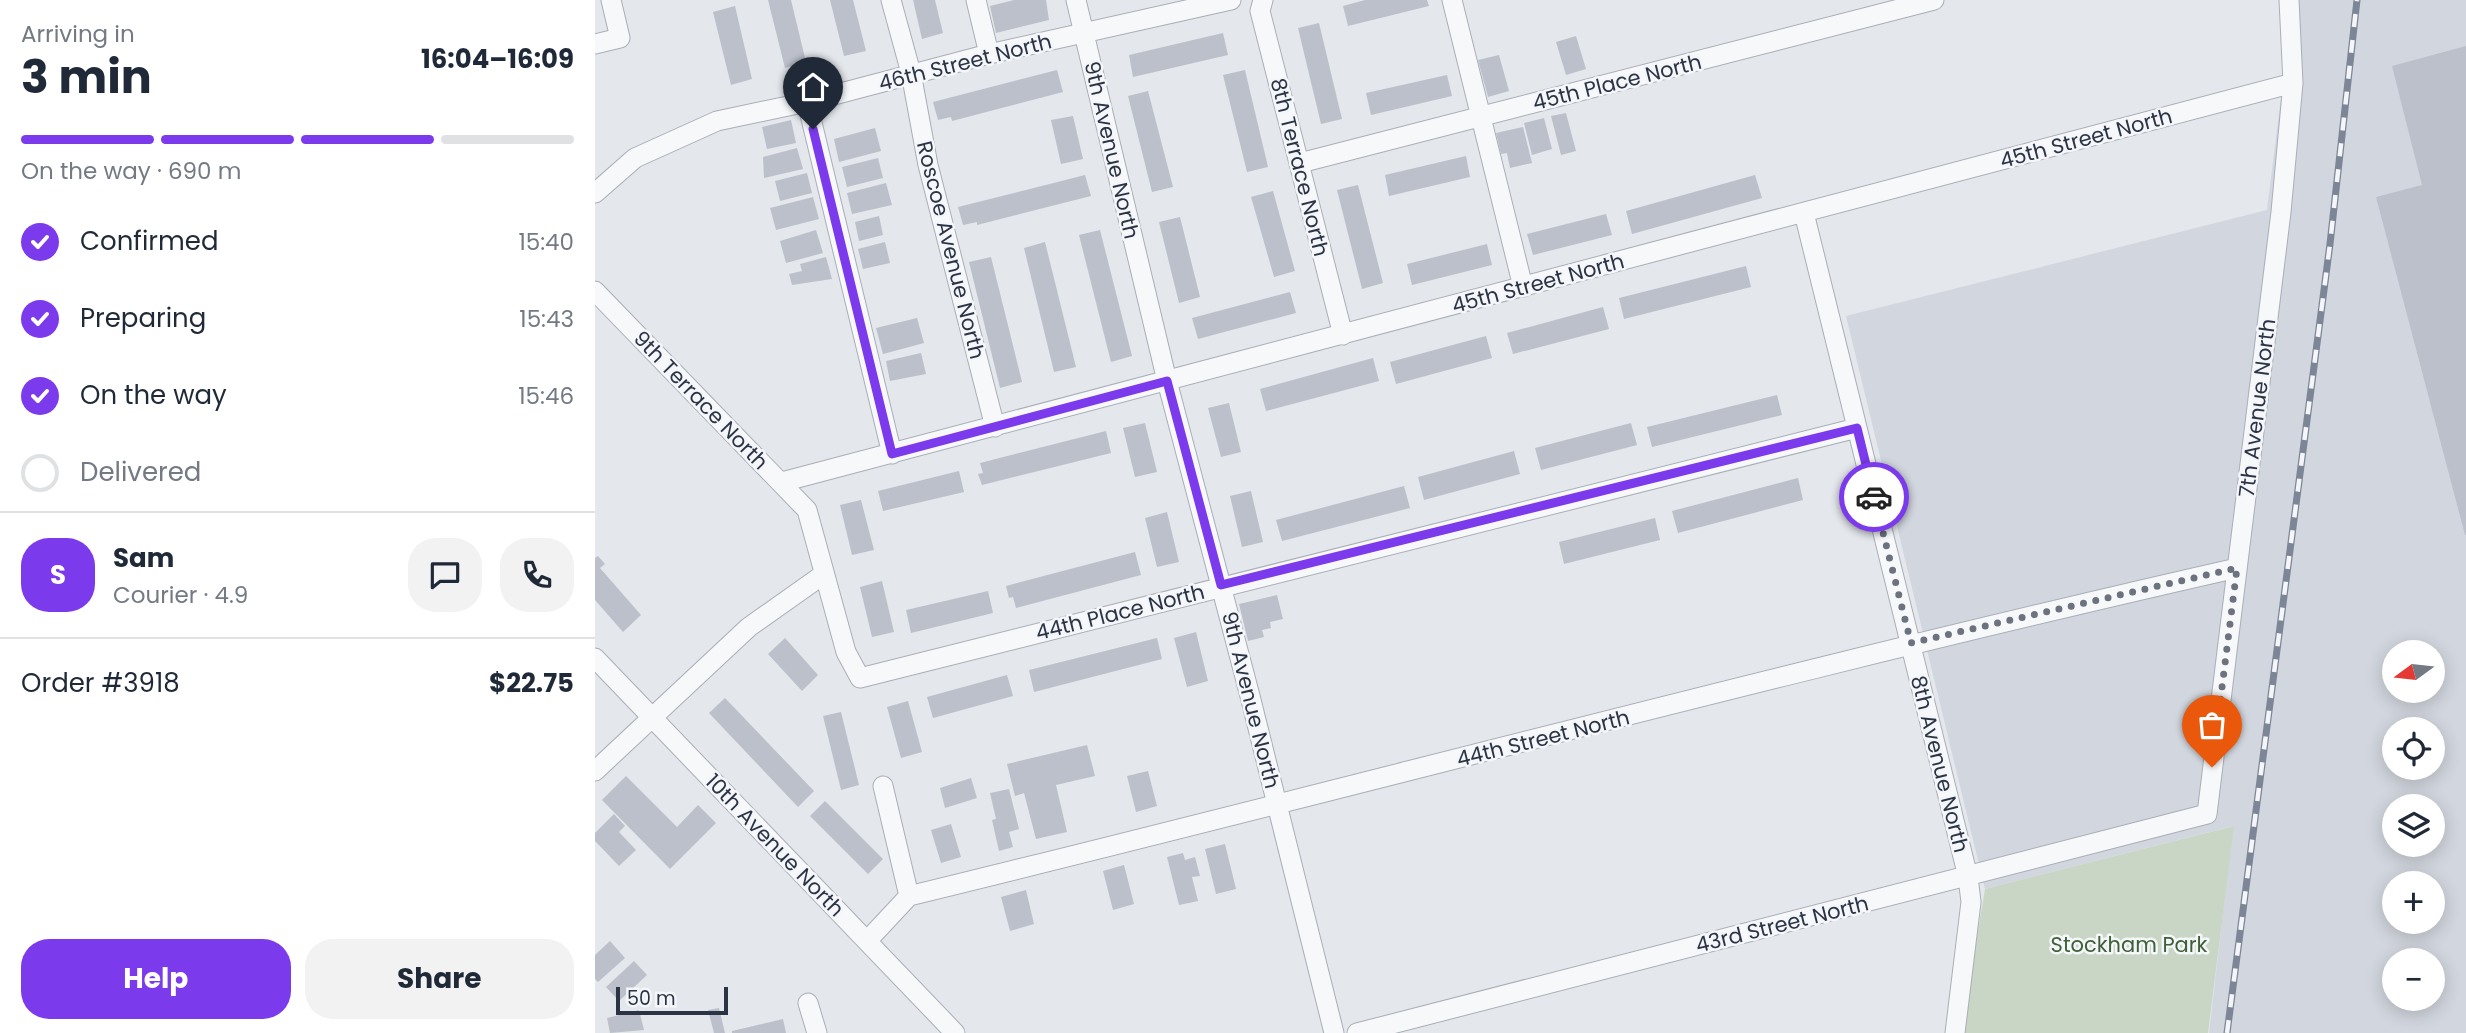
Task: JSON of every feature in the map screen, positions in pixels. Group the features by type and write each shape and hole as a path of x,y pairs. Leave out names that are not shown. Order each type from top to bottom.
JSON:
{"street":[{"path":"595,44 620,38 611,0"},
{"name":"Roscoe Avenue North","path":"891,0 911,73 928,165 995,427"},
{"path":"976,0 989,54"},
{"name":"9th Avenue North","path":"1076,0 1167,381 1334,1033"},
{"name":"46th Street North","path":"595,193 635,158 717,121 807,102 989,54 1231,0"},
{"name":"8th Terrace North","path":"1263,0 1259,11 1343,335"},
{"path":"1452,0 1523,287"},
{"name":"45th Place North","path":"1300,163 1934,0"},
{"name":"7th Avenue North","path":"2207,814 2281,212 2293,83 2289,0"},
{"name":"45th Street North","path":"782,482 2293,83"},
{"path":"807,102 892,454"},
{"name":"8th Avenue North","path":"1804,213 1968,877 1971,902 1955,1033"},
{"name":"9th Terrace North","path":"595,291 807,510 824,573"},
{"name":"44th Place North","path":"824,573 846,652 860,678 1221,585 1857,428"},
{"name":"44th Street North","path":"909,896 1278,807 1911,643 2237,568"},
{"path":"595,771 749,626 824,573"},
{"name":"10th Avenue North","path":"595,658 955,1033"},
{"path":"867,941 909,896 883,786"},
{"name":"43rd Street North","path":"1357,1033 2207,814"},
{"path":"808,1003 817,1033"}],"shaded area":[{"path":"2293,0 2466,0 2466,1033 2209,1033 2233,826 1985,889 1846,316 2267,210"}],"green space":[{"name":"Stockham Park","path":"2234,826 2208,1033 1961,1033 1985,889"}],"building":[{"path":"768,0 791,0 806,62 785,68"},
{"path":"830,0 853,0 866,51 844,56"},
{"path":"913,0 935,0 943,33 922,39"},
{"path":"1014,0 1046,0 1049,20 996,33 990,6"},
{"path":"1365,0 1427,0 1429,6 1348,26 1343,6"},
{"path":"735,6 752,79 731,85 713,12"},
{"path":"1319,23 1342,119 1321,124 1298,28"},
{"path":"1223,33 1228,55 1133,77 1129,55"},
{"path":"1576,36 1586,69 1566,75 1556,42"},
{"path":"2466,46 2465,535 2376,197 2422,185 2392,66"},
{"path":"1499,55 1509,91 1488,97 1478,60"},
{"path":"1057,70 1063,92 952,121 951,117 938,120 933,102"},
{"path":"1245,70 1268,167 1247,172 1223,75"},
{"path":"1447,75 1452,96 1371,115 1366,93"},
{"path":"1148,91 1173,187 1152,192 1128,96"},
{"path":"1566,113 1576,151 1561,155 1551,116"},
{"path":"1073,116 1083,159 1061,164 1051,120"},
{"path":"1544,118 1552,149 1532,155 1524,123"},
{"path":"791,120 796,143 767,149 762,127"},
{"path":"1523,127 1532,163 1510,168 1507,153 1501,154 1496,133"},
{"path":"875,128 881,151 839,162 834,139"},
{"path":"797,148 803,169 764,178 763,157"},
{"path":"1466,156 1470,177 1389,196 1385,175"},
{"path":"878,158 883,178 847,187 842,167"},
{"path":"807,173 812,193 780,201 775,181"},
{"path":"1085,175 1091,196 977,225 977,222 963,225 958,207"},
{"path":"1755,175 1762,198 1632,234 1626,211"},
{"path":"886,183 892,205 852,214 847,193"},
{"path":"1358,185 1383,283 1362,289 1337,190"},
{"path":"1273,191 1295,271 1274,277 1251,197"},
{"path":"813,197 819,219 776,230 770,208"},
{"path":"1606,214 1612,235 1533,255 1527,234"},
{"path":"879,216 883,235 859,241 855,222"},
{"path":"1180,217 1200,297 1179,303 1159,222"},
{"path":"816,230 823,253 786,263 780,241"},
{"path":"1100,230 1132,356 1111,362 1079,235"},
{"path":"885,242 890,263 863,269 858,249"},
{"path":"1045,242 1076,367 1054,372 1024,248"},
{"path":"1487,244 1492,265 1412,285 1407,264"},
{"path":"826,257 832,279 792,285 789,274 802,271 800,264"},
{"path":"991,257 1022,382 1000,388 969,262"},
{"path":"1746,266 1751,287 1624,319 1619,298"},
{"path":"1290,292 1296,313 1198,339 1192,318"},
{"path":"1603,307 1609,329 1513,354 1507,333"},
{"path":"917,318 924,343 883,354 876,328"},
{"path":"1486,336 1492,358 1396,384 1390,362"},
{"path":"921,353 926,374 890,381 886,361"},
{"path":"1373,358 1379,381 1266,411 1260,389"},
{"path":"1777,395 1782,415 1652,447 1647,427"},
{"path":"1229,403 1241,452 1221,457 1208,408"},
{"path":"1145,423 1157,472 1135,477 1123,428"},
{"path":"1631,423 1637,445 1541,470 1535,448"},
{"path":"1106,431 1111,453 982,485 978,474 983,473 980,463"},
{"path":"1514,451 1520,474 1424,500 1418,477"},
{"path":"959,471 964,492 883,511 878,491"},
{"path":"1798,478 1803,500 1678,533 1672,511"},
{"path":"1404,486 1410,508 1282,541 1276,520"},
{"path":"1251,491 1263,542 1242,547 1230,496"},
{"path":"861,500 874,550 852,555 840,505"},
{"path":"1167,512 1179,562 1157,567 1145,518"},
{"path":"1655,518 1660,540 1564,564 1559,542"},
{"path":"1135,552 1141,575 1016,608 1013,597 1009,598 1006,586"},
{"path":"598,556 605,564 600,568 641,615 623,632 595,600 595,558"},
{"path":"882,581 894,632 872,637 860,587"},
{"path":"988,591 993,613 911,633 906,610"},
{"path":"1277,595 1283,619 1270,622 1271,628 1262,630 1264,637 1248,641 1239,604"},
{"path":"1196,632 1208,681 1187,687 1174,638"},
{"path":"785,638 818,675 802,691 768,654"},
{"path":"1157,638 1162,659 1034,692 1029,670"},
{"path":"1007,675 1013,696 933,718 927,697"},
{"path":"725,698 814,791 798,807 709,713"},
{"path":"908,701 922,752 901,758 887,707"},
{"path":"841,712 859,785 841,790 823,716"},
{"path":"1087,745 1095,776 1056,785 1067,832 1036,839 1024,793 1015,796 1007,764"},
{"path":"1148,771 1157,806 1136,812 1127,776"},
{"path":"626,776 677,827 698,805 716,823 670,869 602,800"},
{"path":"971,778 977,798 945,808 940,788"},
{"path":"1009,789 1019,829 1009,832 1013,847 999,851 992,820 996,819 990,793"},
{"path":"825,801 883,859 868,874 810,816"},
{"path":"614,814 625,826 619,832 636,850 619,866 595,841 595,833"},
{"path":"951,824 961,857 941,863 931,830"},
{"path":"1225,844 1236,889 1216,894 1205,849"},
{"path":"1183,853 1185,860 1195,857 1200,876 1192,877 1198,901 1179,905 1167,857"},
{"path":"1124,865 1134,904 1113,910 1103,871"},
{"path":"1026,890 1034,924 1010,931 1001,897"},
{"path":"610,941 625,958 598,982 595,979 595,955"},
{"path":"634,961 647,975 619,1001 606,987"},
{"path":"719,1008 725,1033 714,1033 708,1010"},
{"path":"639,1010 644,1030 610,1033 607,1018"},
{"path":"783,1019 786,1033 732,1033 732,1031"}],"railway":[{"path":"2227,1033 2330,244 2357,0"}],"way so far":[{"path":"1874,497 1911,643 2237,568 2212,767"}],"route":[{"path":"813,129 892,454 1167,381 1221,585 1857,428 1874,497"}]}
